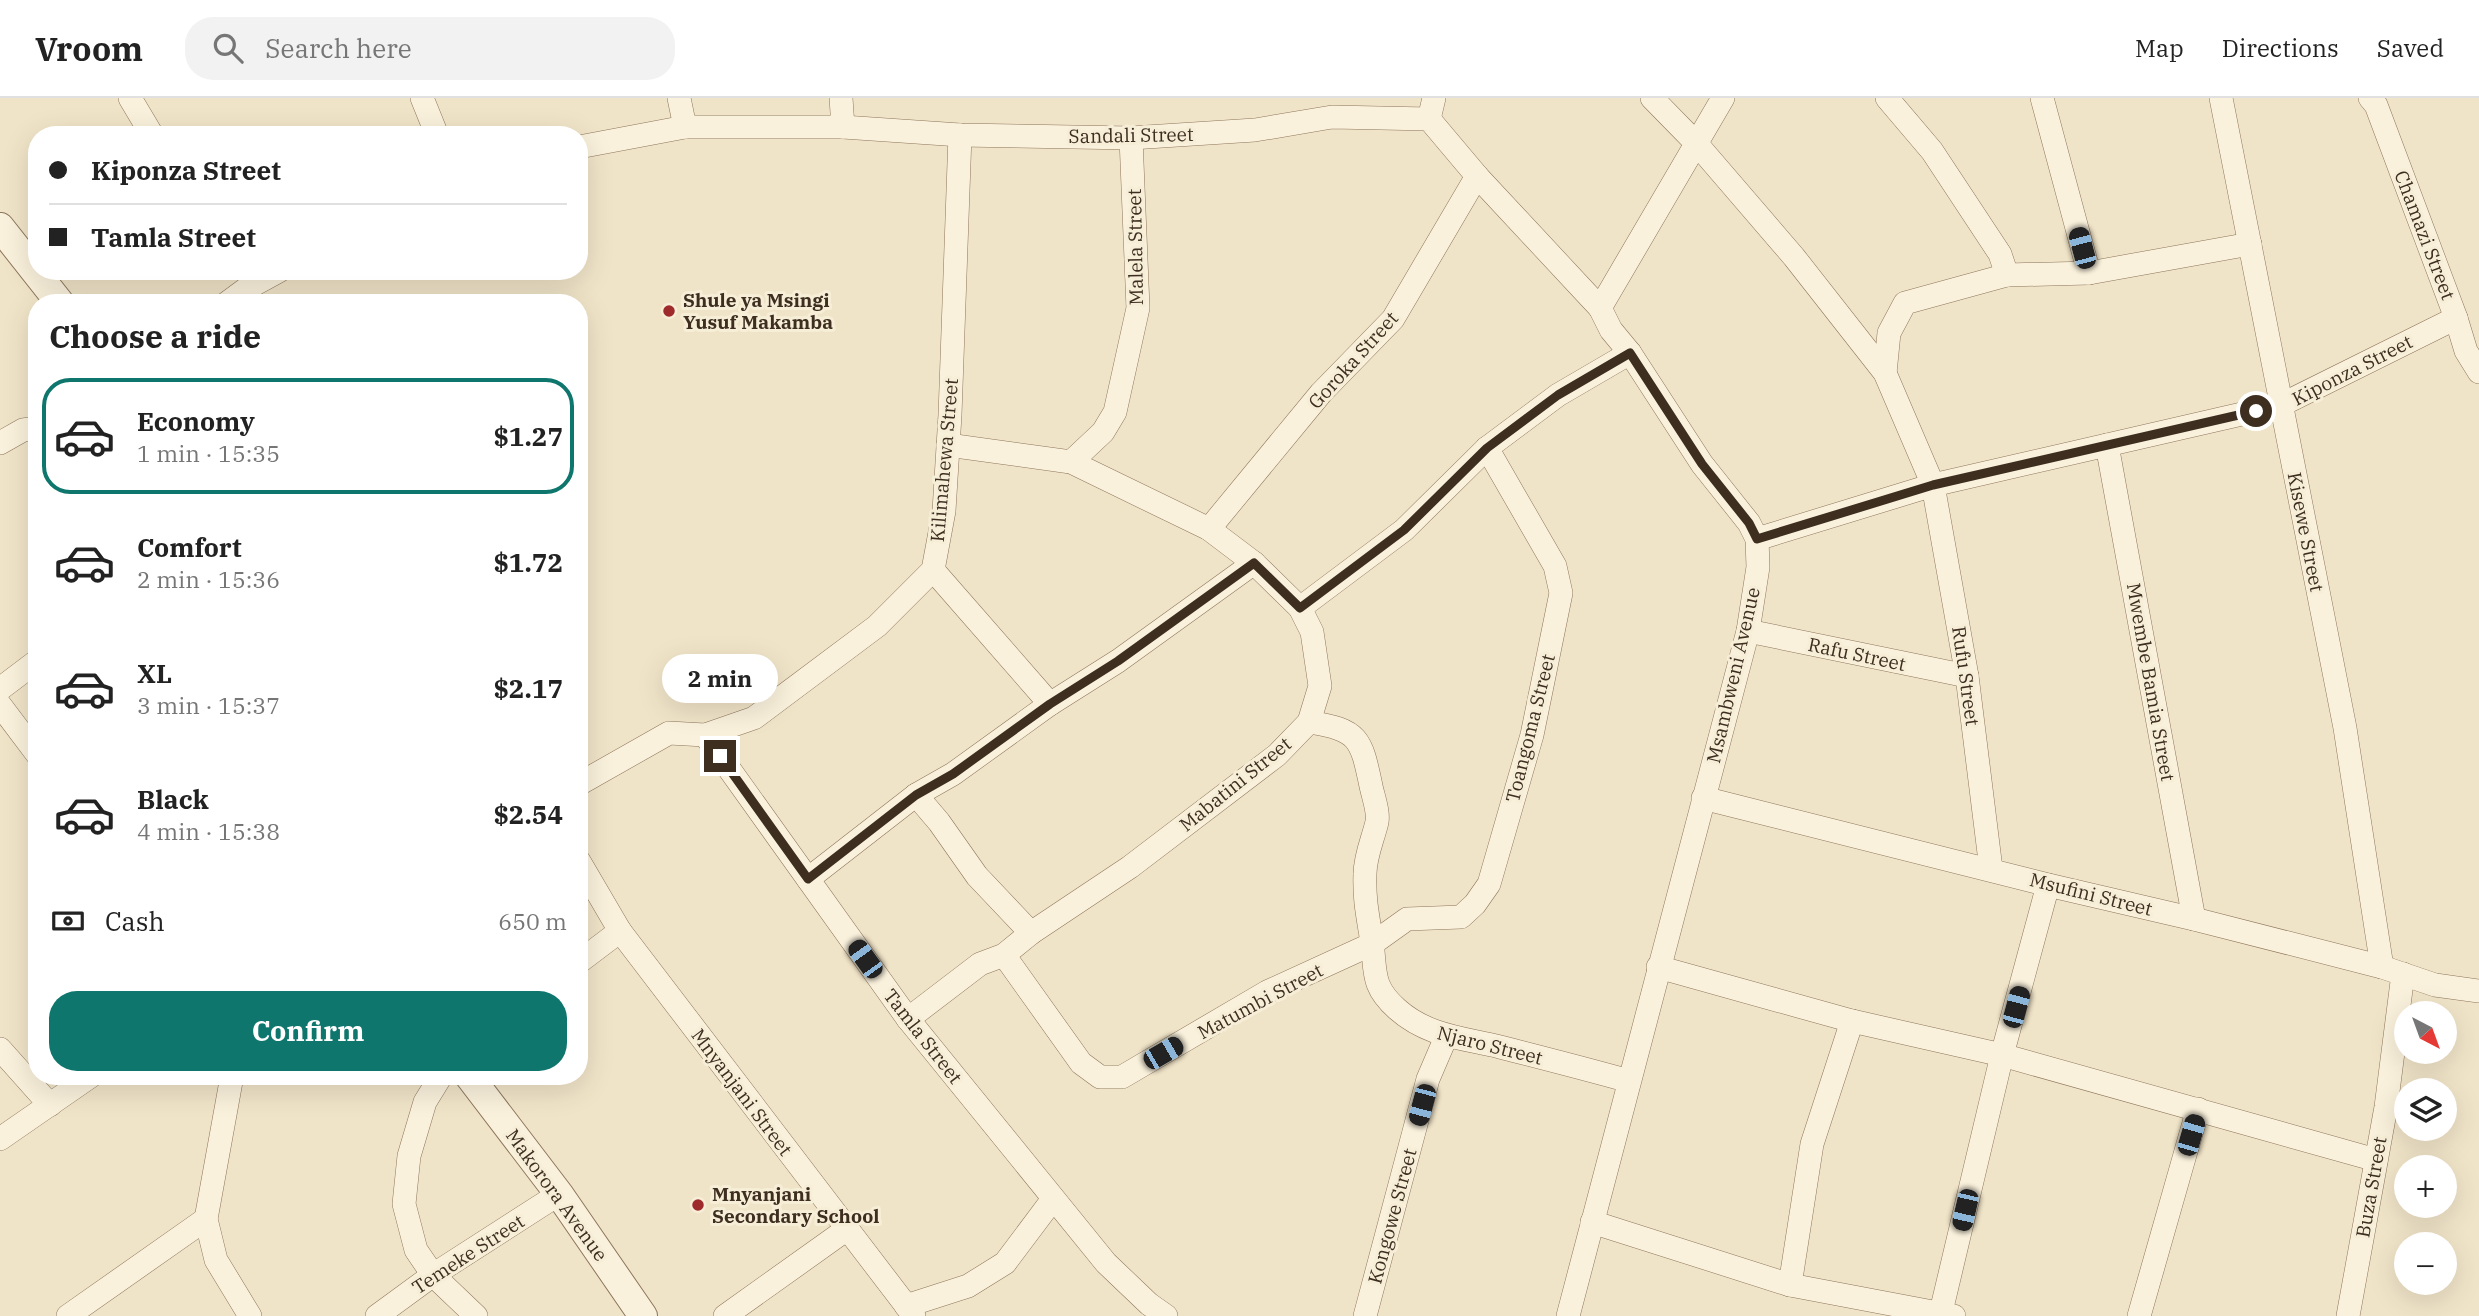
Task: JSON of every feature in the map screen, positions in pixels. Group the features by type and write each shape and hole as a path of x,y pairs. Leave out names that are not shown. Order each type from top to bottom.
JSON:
{"street":[{"path":"130,98 147,126"},
{"path":"422,98 433,126"},
{"path":"679,98 685,127"},
{"path":"841,98 843,127"},
{"path":"1652,98 1696,143 1794,257 1885,373"},
{"path":"1723,98 1600,308 1611,330 1630,353 1702,464 1749,523 1757,539"},
{"path":"1887,98 1932,151 2000,254 2007,275"},
{"path":"2042,98 2089,273"},
{"name":"Kisewe Street","path":"2221,98 2392,971"},
{"name":"Chamazi Street","path":"2370,98 2376,105 2456,317 2466,351 2479,372"},
{"name":"Sandali Street","path":"588,145 685,127 843,127 960,135 1131,138 1255,130 1331,108 1432,108 1477,177 1600,308"},
{"name":"Kilimahewa Street","path":"588,779 668,733 705,735 754,718 877,626 933,570 944,512 960,135"},
{"name":"Malela Street","path":"1071,461 1103,432 1115,412 1138,308 1131,138"},
{"name":"Goroka Street","path":"1209,529 1321,393 1393,319 1477,177"},
{"path":"0,227 28,262"},
{"path":"1885,373 1889,333 1905,303 2007,275 2089,273 2250,244"},
{"path":"43,280 54,294"},
{"name":"Kiponza Street","path":"1757,539 1933,485 2281,405 2456,317"},
{"path":"1300,608 1404,530 1487,448 1558,395 1630,353"},
{"name":"Rufu Street","path":"1885,373 1933,485 1967,676 1990,869"},
{"path":"0,443 28,429"},
{"name":"Mwembe Bamia Street","path":"2107,445 2194,919"},
{"name":"Mabatini Street","path":"908,1019 980,964 1004,954 1130,867 1277,755 1309,722 1320,686 1312,632 1300,608 1254,563 1209,529 1071,461 948,446"},
{"name":"Toangoma Street","path":"1372,944 1407,919 1461,917 1475,904 1489,884 1532,735 1561,593 1555,566 1487,448"},
{"name":"Msambweni Avenue","path":"1568,1316 1748,631 1758,567 1757,539"},
{"path":"808,879 916,795 953,774 1050,704 1118,661 1254,563"},
{"path":"933,570 1050,704"},
{"name":"Rafu Street","path":"1748,631 1967,676"},
{"path":"0,689 28,668"},
{"path":"0,705 28,742"},
{"name":"Njaro Street","path":"1309,722 1334,726 1352,734 1364,750 1378,819 1371,838 1365,871 1365,911 1372,944 1373,972 1381,991 1395,1008 1416,1024 1446,1037 1494,1046 1629,1081"},
{"name":"Tamla Street","path":"705,735 908,1019 1106,1263 1149,1304 1166,1316"},
{"path":"916,795 939,822 977,876 1031,933"},
{"name":"Msufini Street","path":"1703,798 2194,919 2392,971 2435,985 2479,991"},
{"name":"Mnyanjani Street","path":"588,876 620,931 910,1311"},
{"path":"1592,1222 1790,1285 1945,1315 2003,1055 2048,885"},
{"path":"588,955 620,931"},
{"name":"Matumbi Street","path":"1004,954 1081,1063 1100,1077 1122,1077 1267,992 1372,944"},
{"path":"1658,967 1852,1021 2003,1055 2376,1160"},
{"name":"Buza Street","path":"2347,1316 2386,1107 2392,971"},
{"path":"1790,1285 1812,1144 1852,1021"},
{"name":"Kongowe Street","path":"1365,1316 1428,1079 1446,1037"},
{"path":"0,1049 28,1080"},
{"path":"32,1085 50,1105"},
{"path":"0,1139 78,1085"},
{"path":"230,1085 206,1219 216,1260 250,1316"},
{"path":"436,1085 425,1102 409,1156 404,1204 416,1250 433,1275 476,1316"},
{"name":"Makorora Avenue","path":"476,1085 559,1194 635,1314"},
{"path":"2139,1316 2198,1109"},
{"name":"Temeke Street","path":"377,1316 433,1275 559,1194"},
{"path":"910,1311 968,1286 1005,1263 1053,1199"},
{"path":"68,1316 206,1219"},
{"path":"725,1316 847,1229"}],"place":[{"name":"Shule ya Msingi Yusuf Makamba","path":"669,311"},
{"name":"Mnyanjani Secondary School","path":"698,1205"}],"route":[{"path":"720,756 808,879 916,795 953,774 1050,704 1118,661 1254,563 1300,608 1404,530 1487,448 1558,395 1630,353 1702,464 1749,523 1757,539 1933,485 2256,411"}]}
